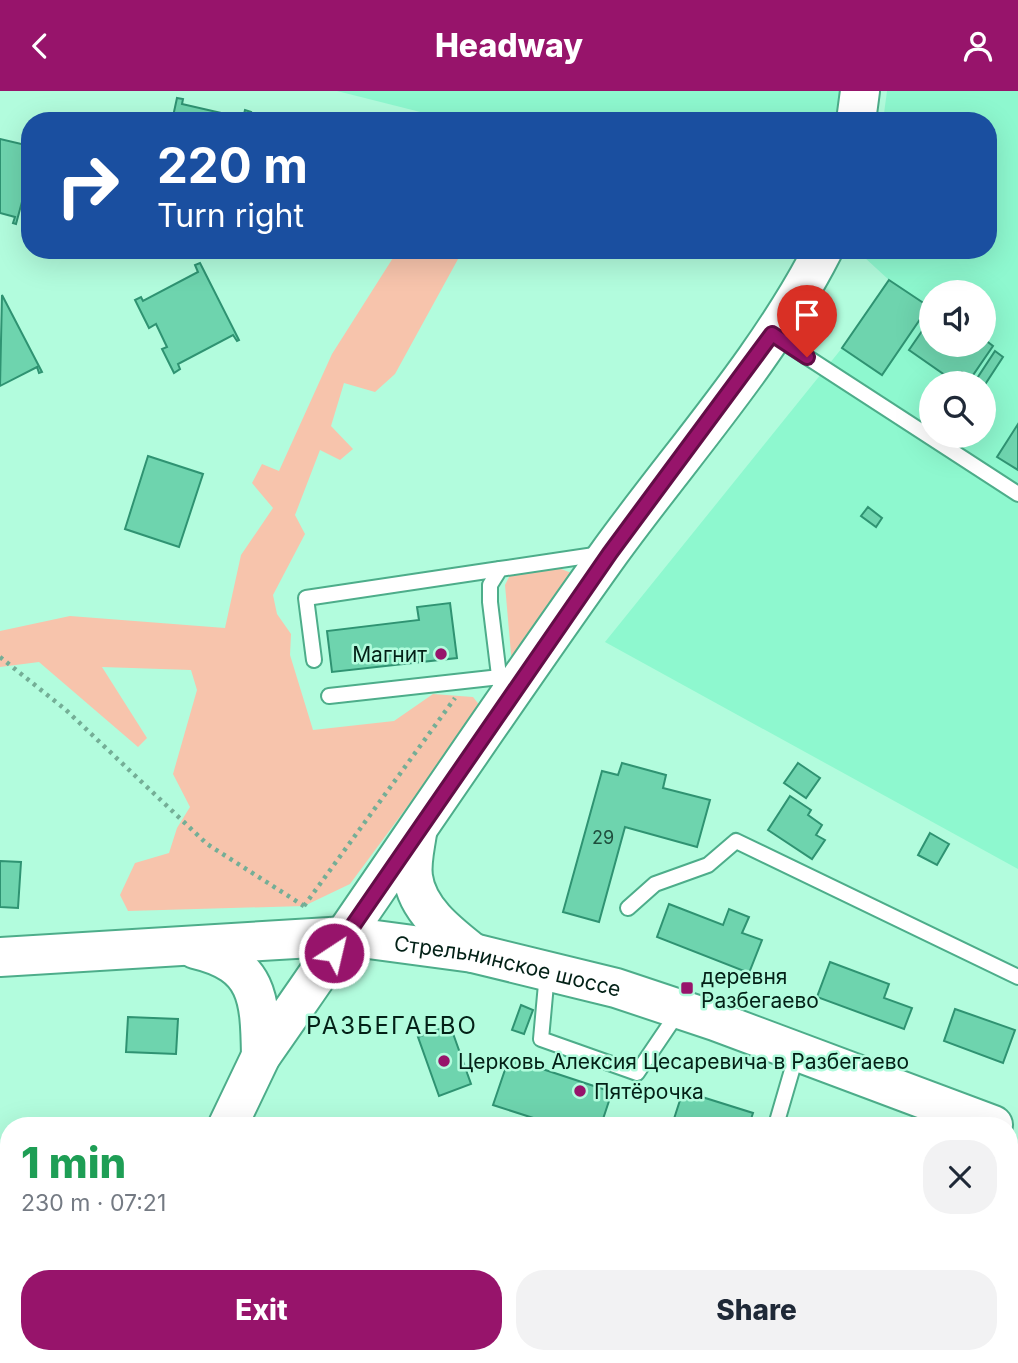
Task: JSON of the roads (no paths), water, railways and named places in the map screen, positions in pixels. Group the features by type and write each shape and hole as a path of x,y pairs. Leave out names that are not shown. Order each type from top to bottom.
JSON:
{"main road":[{"path":"857,112 860,91"},
{"path":"232,1117 321,926 417,833 501,692 610,553 772,334 818,259"},
{"path":"417,833 413,878 421,898 435,919 473,953"},
{"name":"Стрельнинское шоссе","path":"0,957 183,946 321,926 547,968 681,1009 972,1117"},
{"path":"183,946 214,953 237,965 252,981 257,1000 261,1056"}],"lane":[{"path":"772,334 1018,494"},
{"path":"314,660 306,598 471,571 610,553"},
{"path":"329,696 468,681 501,692 490,602 490,585 500,569"},
{"path":"628,908 654,884 708,865 736,841 1018,977"},
{"path":"547,968 541,1039 637,1073 681,1009"},
{"path":"778,1117 798,1052"}],"place":[{"name":"Магнит","path":"441,654"},
{"name":"деревня Разбегаево","path":"687,988"},
{"name":"Церковь Алексия Цесаревича в Разбегаево","path":"444,1061"},
{"name":"Пятёрочка","path":"580,1091"}],"district":[{"name":"РАЗБЕГАЕВО","path":"392,1025"}]}
